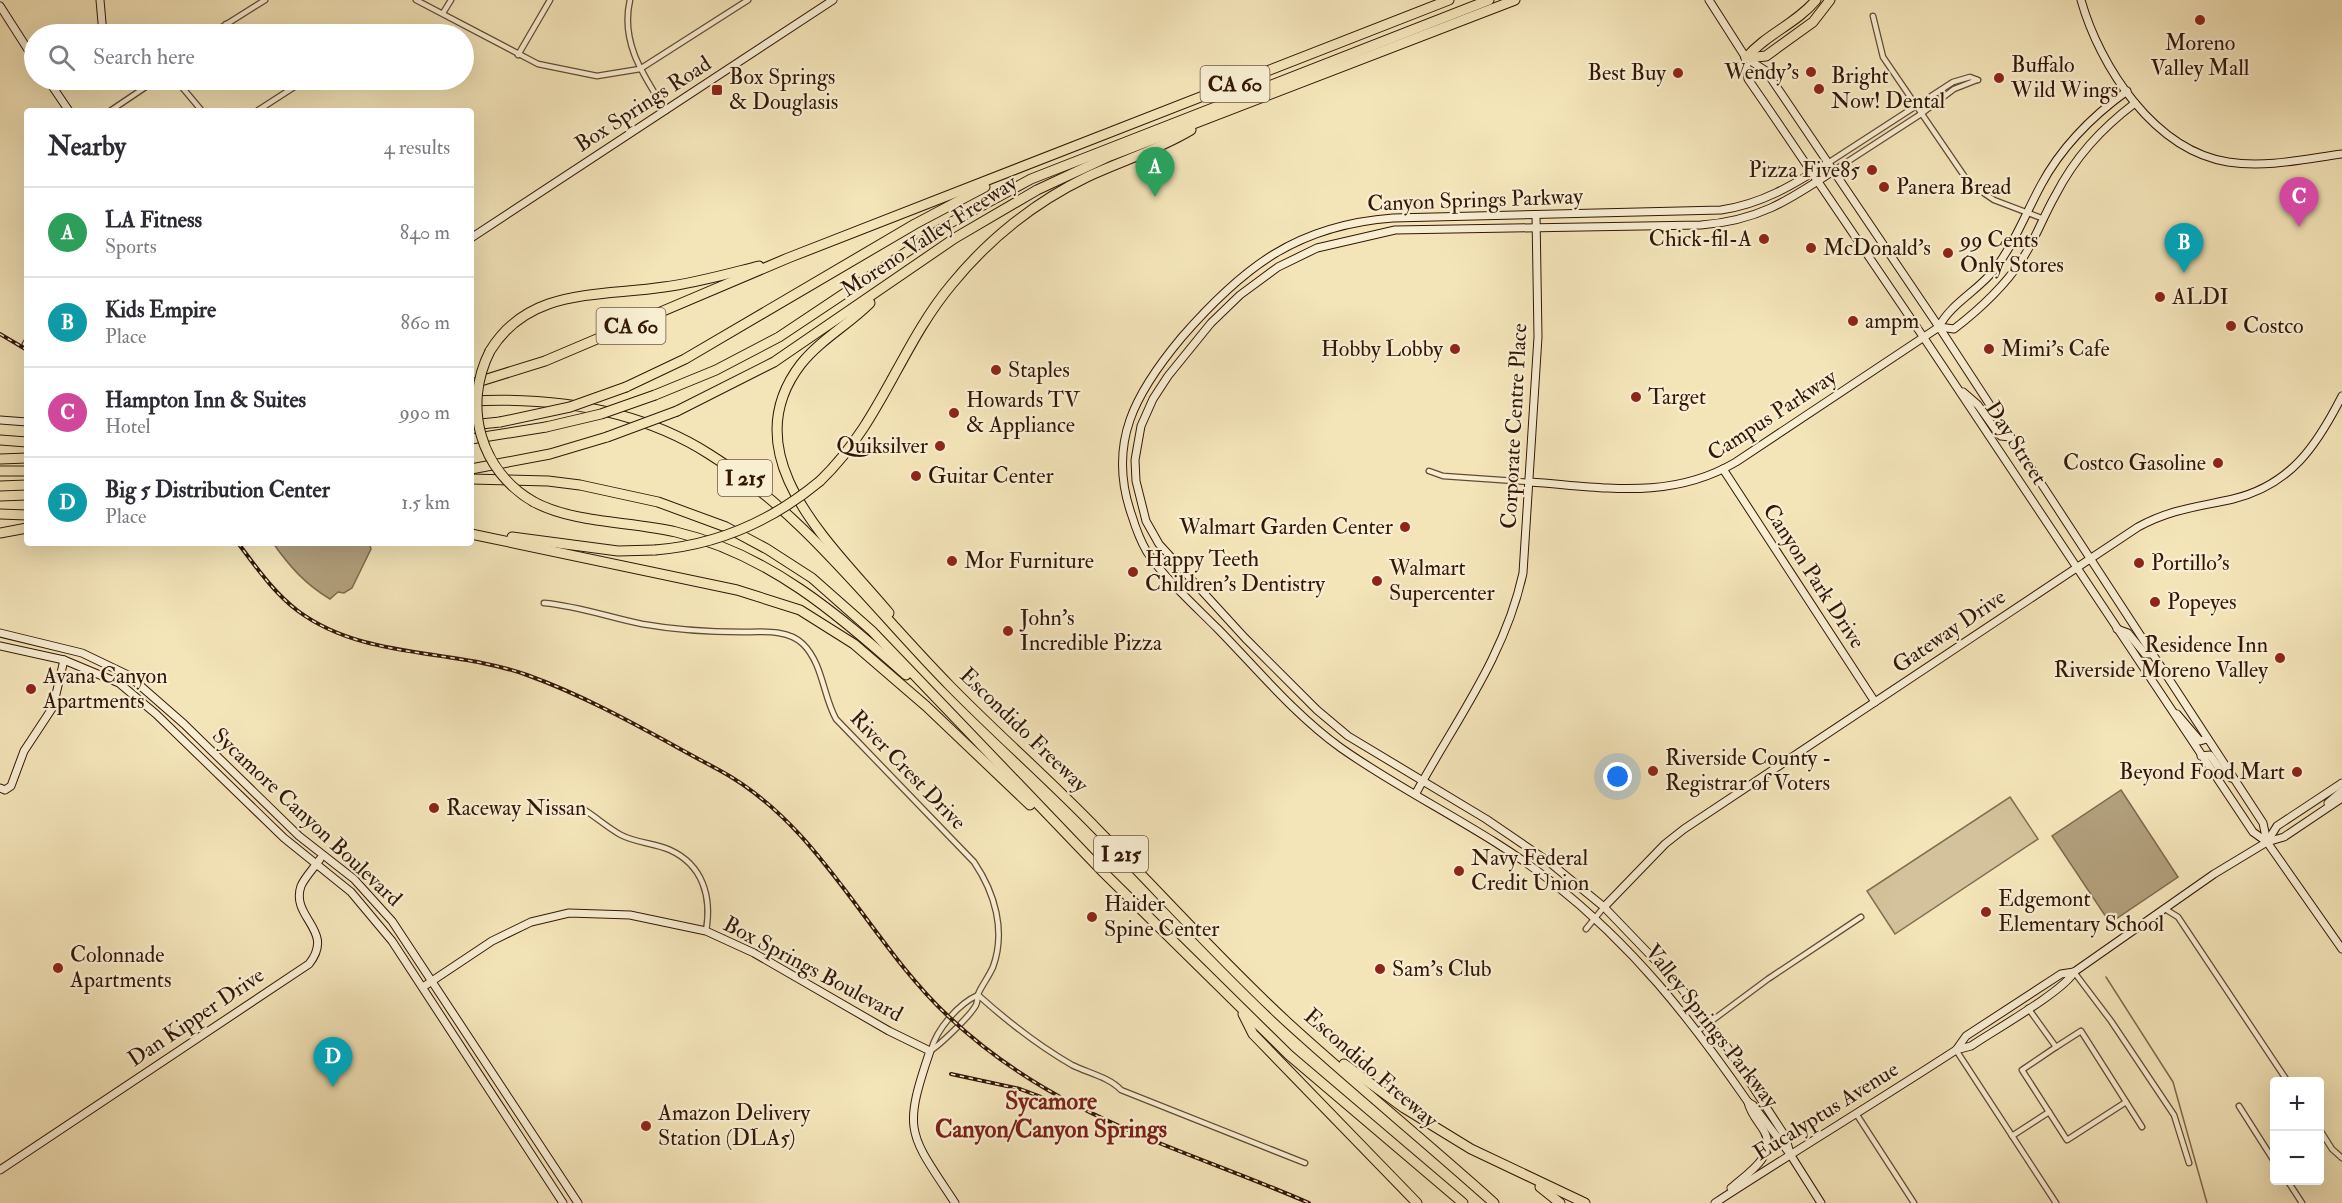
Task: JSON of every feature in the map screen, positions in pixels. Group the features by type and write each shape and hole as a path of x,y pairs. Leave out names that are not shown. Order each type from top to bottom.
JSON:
{"highway":[{"name":"Moreno Valley Freeway","path":"474,383 545,361 789,258 1449,0"},
{"path":"474,439 546,427 601,414 716,370 779,337 950,223 1031,179 1489,0"},
{"name":"Moreno Valley Freeway","path":"474,468 550,454 607,437 677,411 774,362 972,227 1036,190 1110,156 1515,0"},
{"path":"1746,58 1758,45 1803,14 1816,0"},
{"path":"1746,58 1766,56 1813,22 1830,0"},
{"path":"474,533 618,551 655,550 706,543 742,530 778,512 820,481 863,432 940,300 984,249 1023,216 1066,188 1172,141 1203,122"},
{"path":"474,425 500,422 570,406 626,387 685,359 915,224 1021,167"},
{"path":"789,258 684,284 552,301 517,319 490,351 480,374 476,393 481,439 503,477 534,502 565,513 678,532 725,548 768,568 842,618 954,719"},
{"path":"887,286 859,314 822,342 795,373 781,406 778,451 790,487 801,507 950,686"},
{"name":"Escondido Freeway","path":"474,401 537,401 586,406 625,416 665,430 707,452 747,479 810,537 950,686 1099,830 1206,945 1289,1024 1494,1203"},
{"path":"0,440 24,442"},
{"path":"0,459 24,458"},
{"path":"0,471 24,471"},
{"path":"0,477 24,476"},
{"name":"Escondido Freeway","path":"474,479 548,481 620,492 669,505 726,527 786,560 831,593 872,631 1100,869 1289,1055 1463,1203"},
{"path":"0,486 24,485"},
{"path":"0,496 24,495"},
{"path":"0,514 24,515"},
{"path":"0,533 24,529"},
{"path":"474,534 737,590 773,600 808,615 854,644 926,706 1100,869"},
{"path":"1239,1006 1253,1034 1417,1203"},
{"path":"1289,1024 1404,1108 1472,1149 1585,1203"},
{"path":"1521,1174 1551,1194 1560,1203"}],"street":[{"path":"100,0 102,24"},
{"path":"226,24 265,0"},
{"path":"416,0 463,24"},
{"path":"443,13 451,0"},
{"path":"518,55 550,0"},
{"path":"630,0 627,18 629,39 640,69 666,111"},
{"path":"474,30 537,64 579,75 610,76 640,69 748,0"},
{"name":"Box Springs Road","path":"474,236 833,0"},
{"name":"Day Street","path":"1709,0 1746,58 1766,71 1939,327 2263,824 2267,842"},
{"path":"2081,0 2094,39 2127,91 2155,124 2175,140 2226,162 2256,165 2342,154"},
{"path":"0,6 24,43"},
{"path":"1873,16 1875,32 1883,57 1969,183 1994,200 2044,219"},
{"name":"Day Street","path":"1746,58 1748,78 1957,386 2201,756 2253,832 2267,842 2342,949"},
{"path":"1828,163 1917,108 1953,82 1970,77 1978,80 1954,89 1921,114 1833,171"},
{"path":"55,90 67,108"},
{"path":"115,108 141,90"},
{"path":"184,90 199,108"},
{"path":"262,108 290,90"},
{"name":"Campus Parkway","path":"1429,471 1443,476 1653,488 1693,482 1723,470 1939,327 1945,315 1967,298 1993,272 2012,244 2047,174 2069,142 2096,114 2127,91"},
{"name":"Campus Parkway","path":"1939,327 1954,329 1996,293 2020,262 2063,180 2088,145 2136,104"},
{"name":"Canyon Springs Parkway","path":"1128,424 1148,379 1208,307 1242,275 1283,248 1339,226 1372,219 1721,210 1762,200 1828,163"},
{"name":"Canyon Springs Parkway","path":"1141,426 1153,399 1168,376 1223,310 1255,283 1295,259 1333,243 1384,231 1701,225 1734,222 1783,204 1833,171"},
{"name":"Corporate Centre Place","path":"1416,793 1497,654 1509,626 1523,573 1538,337 1536,215"},
{"path":"1957,386 1978,405 2001,436 2010,437"},
{"name":"Gateway Drive","path":"1586,929 1665,844 1684,829 2089,559 2157,517 2196,504 2236,498 2277,480 2291,471 2321,437 2342,396"},
{"path":"0,420 24,422"},
{"name":"Valley Springs Parkway","path":"1128,424 1123,439 1124,490 1138,536 1160,568 1324,734 1360,760 1504,847 1549,879 1595,918 1649,971 1698,1031 1748,1102 1754,1105 1790,1154"},
{"name":"Valley Springs Parkway","path":"1141,426 1135,460 1139,497 1151,531 1171,560 1332,724 1365,748 1423,781 1539,855 1604,907 1672,977 1709,1023 1785,1136 1790,1154"},
{"name":"Canyon Park Drive","path":"1723,470 1875,702"},
{"name":"River Crest Drive","path":"544,603 575,605 640,623 686,631 780,633 803,643 817,664 827,704 836,719 974,862 987,881 995,903 999,935 993,967 978,995 976,1005 939,1046 930,1051"},
{"path":"2117,629 2128,633 2145,654 2151,654"},
{"name":"Sycamore Canyon Boulevard","path":"0,633 82,653 128,675 184,724 299,836 323,854 379,905 432,981 578,1203"},
{"name":"Sycamore Canyon Boulevard","path":"0,646 64,660 119,683 141,700 284,838 317,863 369,912 423,987 563,1203"},
{"path":"0,788 5,790 11,786 24,751 53,706 64,660"},
{"path":"2171,708 2186,721 2200,741 2207,739"},
{"path":"2201,756 2210,755 2220,771 2234,779"},
{"name":"Eucalyptus Avenue","path":"2267,842 2277,826 2342,783"},
{"path":"2318,813 2342,791"},
{"name":"Eucalyptus Avenue","path":"1716,1203 1956,1050 1971,1046 2068,982 2074,972 2214,874 2267,842 2284,837 2342,798"},
{"path":"583,809 623,836 670,850 698,869 709,916 706,931"},
{"name":"Dan Kipper Drive","path":"0,1170 309,964 317,952 318,937 301,906 300,892 304,881 323,854"},
{"path":"2165,909 2178,917 2285,1077"},
{"name":"Box Springs Boulevard","path":"423,987 504,934 531,922 556,915 591,912 630,915 706,931 754,953 889,1031 930,1051"},
{"path":"1698,1031 1768,979 1861,917"},
{"path":"2074,972 2111,1021 2174,1115 2189,1162"},
{"name":"Eucalyptus Avenue","path":"1956,1050 1965,1036 2061,974 2074,972"},
{"path":"978,995 1025,1034 1071,1064 1099,1078 1113,1081 1121,1090 1305,1163"},
{"name":"River Crest Drive","path":"930,1051 934,1037 950,1018 969,999 978,995"},
{"path":"2028,1008 2056,1047"},
{"path":"2126,1102 2067,1140 2022,1070 2081,1031 2142,1127"},
{"path":"1956,1050 2056,1203"},
{"path":"930,1051 912,1105 913,1131 918,1147 955,1203"},
{"path":"1716,1203 1763,1159 1767,1151 1767,1137 1749,1108 1748,1102"},
{"path":"2239,1106 2270,1155"},
{"path":"2012,1136 2049,1112"},
{"path":"1857,1115 1914,1203"},
{"path":"2320,1131 2332,1149 2342,1158"},
{"path":"1790,1154 1821,1203"},
{"path":"2290,1185 2302,1203"}],"shaded area":[{"path":"275,546 370,546 371,549 352,588 344,593 338,592 330,599 298,574"},
{"path":"2121,790 2178,877 2110,923 2052,836"},
{"path":"2010,797 2038,839 1895,934 1867,891"}],"waterway":[{"path":"2106,977 2173,1082 2207,1203"}],"railway":[{"path":"0,334 24,348"},
{"path":"240,546 281,596 298,611 324,627 380,646 469,660 527,675 577,695 719,770 755,793 786,821 815,852 919,986 948,1016 989,1051 1075,1105 1166,1146 1309,1203"},
{"path":"951,1074 1020,1089 1044,1098"}],"place":[{"name":"Moreno Valley Mall","path":"2200,20"},
{"name":"Wendy's","path":"1811,72"},
{"name":"Best Buy","path":"1678,73"},
{"name":"Buffalo Wild Wings","path":"1999,78"},
{"name":"Bright Now! Dental","path":"1819,89"},
{"name":"Box Springs & Douglasis","path":"717,90"},
{"name":"Pizza Five85","path":"1872,170"},
{"name":"Panera Bread","path":"1884,187"},
{"name":"LA Fitness","path":"1155,197"},
{"name":"Hampton Inn & Suites","path":"2299,227"},
{"name":"Chick-fil-A","path":"1764,239"},
{"name":"McDonald's","path":"1811,248"},
{"name":"99 Cents Only Stores","path":"1948,253"},
{"name":"Kids Empire","path":"2184,273"},
{"name":"ALDI","path":"2160,297"},
{"name":"ampm","path":"1853,321"},
{"name":"Costco","path":"2231,326"},
{"name":"Hobby Lobby","path":"1455,349"},
{"name":"Mimi's Cafe","path":"1989,349"},
{"name":"Staples","path":"996,370"},
{"name":"Target","path":"1636,397"},
{"name":"Howards TV & Appliance","path":"954,413"},
{"name":"Quiksilver","path":"940,446"},
{"name":"Costco Gasoline","path":"2218,463"},
{"name":"Guitar Center","path":"916,476"},
{"name":"Walmart Garden Center","path":"1405,527"},
{"name":"Mor Furniture","path":"952,561"},
{"name":"Portillo's","path":"2139,563"},
{"name":"Happy Teeth Children's Dentistry","path":"1133,572"},
{"name":"Walmart Supercenter","path":"1377,581"},
{"name":"Popeyes","path":"2155,602"},
{"name":"John's Incredible Pizza","path":"1008,631"},
{"name":"Residence Inn Riverside Moreno Valley","path":"2280,658"},
{"name":"Avana Canyon Apartments","path":"31,689"},
{"name":"Riverside County - Registrar of Voters","path":"1653,771"},
{"name":"Beyond Food Mart","path":"2297,772"},
{"name":"Raceway Nissan","path":"434,808"},
{"name":"Navy Federal Credit Union","path":"1459,871"},
{"name":"Edgemont Elementary School","path":"1986,912"},
{"name":"Haider Spine Center","path":"1092,917"},
{"name":"Colonnade Apartments","path":"58,968"},
{"name":"Sam's Club","path":"1380,969"},
{"name":"Big 5 Distribution Center","path":"333,1087"},
{"name":"Amazon Delivery Station (DLA5)","path":"646,1126"}],"district":[{"name":"Sycamore Canyon/Canyon Springs","path":"1051,1115"}]}
